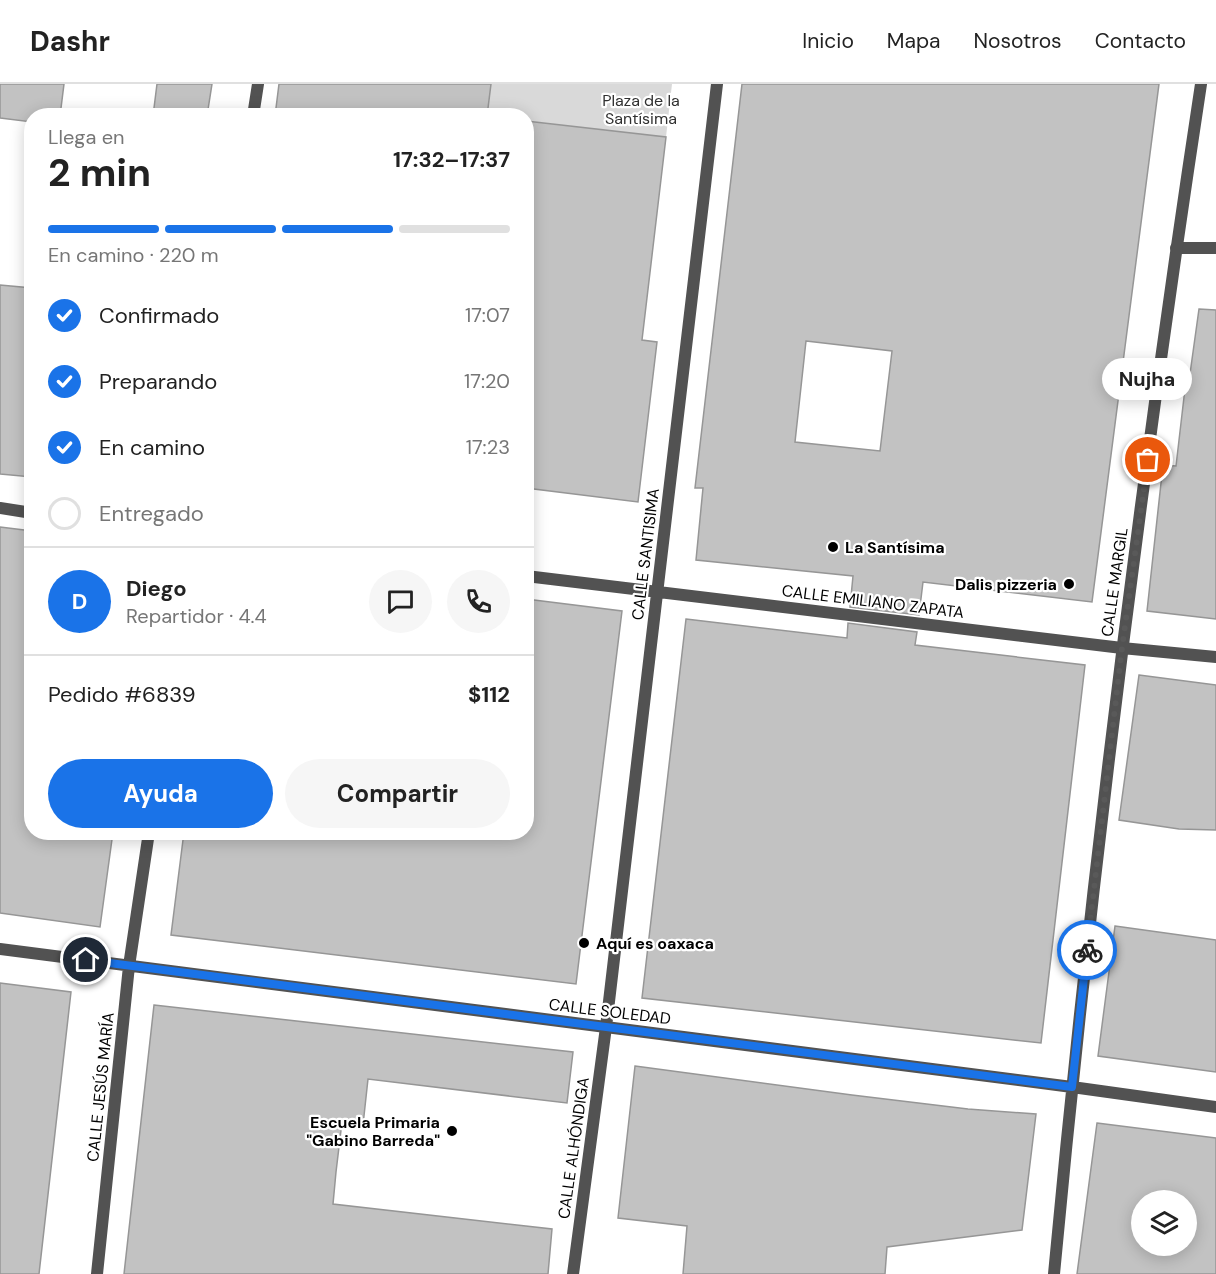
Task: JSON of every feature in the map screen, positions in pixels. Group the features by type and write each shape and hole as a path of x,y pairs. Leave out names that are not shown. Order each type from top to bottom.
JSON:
{"street":[{"path":"254,108 258,84"},
{"name":"CALLE SANTISIMA","path":"606,1027 717,84"},
{"name":"CALLE MARGIL","path":"1054,1274 1072,1087 1122,648 1176,248 1201,84"},
{"path":"1176,248 1216,248"},
{"path":"0,508 24,512"},
{"name":"CALLE EMILIANO ZAPATA","path":"534,577 1122,648 1216,657"},
{"name":"CALLE JESÚS MARÍA","path":"97,1274 129,966 148,840"},
{"name":"CALLE SOLEDAD","path":"0,949 1216,1107"},
{"name":"CALLE ALHÓNDIGA","path":"573,1274 606,1027"}],"green space":[{"name":"Plaza de la Santísima","path":"491,84 672,84 666,137 534,122 534,108 488,108"}],"building":[{"path":"0,84 64,84 61,108 24,108 24,121 0,118"},
{"path":"157,84 212,84 208,108 154,108"},
{"path":"279,84 491,84 488,108 276,108"},
{"path":"742,84 1159,84 1092,602 923,582 919,615 850,607 853,576 696,560 703,488 695,488","holes":["806,341 892,351 880,451 795,442"]},
{"path":"534,122 666,137 642,340 657,342 638,502 534,489"},
{"path":"0,285 24,287 24,476 0,474"},
{"path":"1199,309 1216,310 1216,619 1147,611 1163,465 1176,466 1186,380 1189,381"},
{"path":"0,527 24,530 24,840 112,840 100,927 0,913"},
{"path":"534,600 622,611 576,984 171,935 183,840 534,840"},
{"path":"686,619 847,638 848,623 917,632 915,645 1085,665 1041,1043 642,998"},
{"path":"1139,675 1216,685 1216,830 1179,829 1119,820"},
{"path":"1115,926 1216,940 1216,1072 1098,1056"},
{"path":"0,983 71,992 39,1274 0,1274"},
{"path":"154,1005 573,1052 567,1103 368,1079 363,1125 342,1122 336,1172 333,1204 552,1229 548,1274 124,1274"},
{"path":"635,1066 968,1109 1036,1114 1022,1230 887,1247 885,1274 683,1274 687,1226 618,1218"},
{"path":"1097,1123 1216,1138 1216,1274 1077,1274"}],"way so far":[{"path":"1087,950 1122,648 1148,460"}],"place":[{"name":"Nujha","path":"1148,460"},
{"name":"La Santísima","path":"833,547"},
{"name":"Dalis pizzeria","path":"1069,584"},
{"name":"Aquí es oaxaca","path":"584,943"},
{"name":"Escuela Primaria \"Gabino Barreda\"","path":"452,1131"}],"route":[{"path":"86,960 1072,1087 1087,950"}]}
